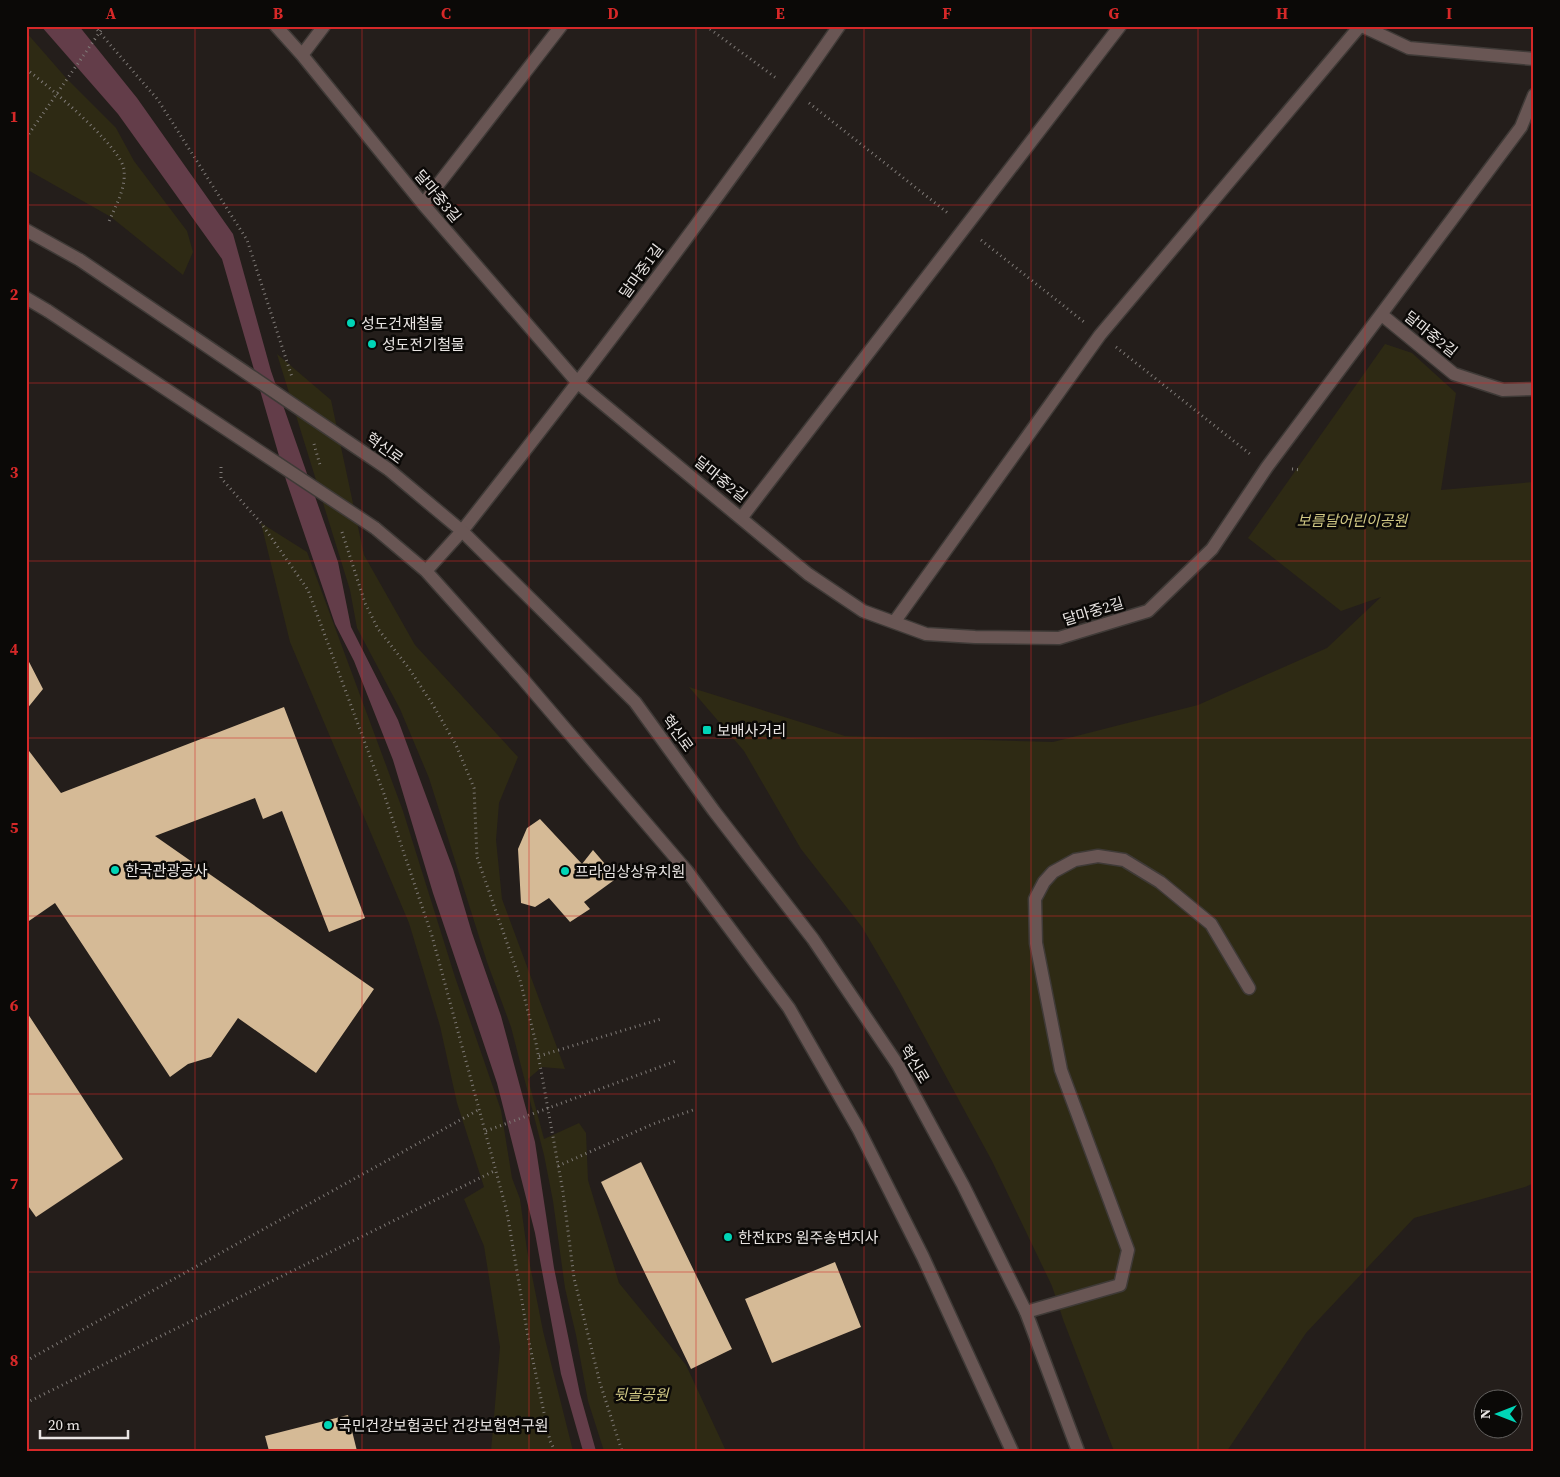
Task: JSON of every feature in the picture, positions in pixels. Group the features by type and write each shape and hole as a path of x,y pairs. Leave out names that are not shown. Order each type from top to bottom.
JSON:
{"street":[{"name":"달마중3길","path":"276,26 302,55 423,204 578,383"},
{"path":"302,55 324,26"},
{"path":"423,204 561,26"},
{"name":"달마중1길","path":"426,571 462,531 578,383 794,91 839,26"},
{"path":"742,518 1120,26"},
{"path":"895,621 1100,335 1361,26 1409,48 1534,59"},
{"path":"1382,315 1521,127 1534,95"},
{"name":"혁신로","path":"26,230 80,260 388,469 462,531 635,702 714,811 813,939 898,1065 963,1185 1026,1312 1078,1451"},
{"path":"26,298 375,528 426,571 522,678 687,871 788,1008 859,1130 923,1257 1012,1451"},
{"name":"달마중2길","path":"578,383 808,574 864,611 926,634 1059,638 1148,611 1212,549 1267,467 1382,315 1454,374 1503,390 1534,389"},
{"path":"1026,1312 1120,1285 1128,1250 1060,1070 1036,943 1035,900 1044,882 1053,872 1075,860 1098,856 1124,860 1160,882 1211,924 1249,988"}],"path":[{"path":"94,26 158,100 248,240 293,380"},
{"path":"26,138 104,26"},
{"path":"706,26 794,91 1267,467"},
{"path":"26,70 103,136 124,167 124,187 108,224"},
{"path":"311,436 323,473"},
{"path":"221,467 221,478 261,523 308,590 384,794 432,936 480,1108 507,1212 538,1384 550,1441 555,1451"},
{"path":"341,529 365,603 378,629 408,667 433,705 456,745 474,788 477,857 520,980 539,1056 558,1166 574,1278 600,1382 622,1451"},
{"path":"539,1056 661,1019"},
{"path":"486,1132 532,1113 676,1061"},
{"path":"26,1361 480,1108"},
{"path":"558,1166 653,1124 693,1110"},
{"path":"26,1403 496,1170"}],"green space":[{"path":"26,32 67,79 116,128 134,161 187,231 193,252 183,275 111,217 26,169"},
{"name":"보름달어린이공원","path":"1385,344 1412,353 1456,393 1441,490 1534,482 1534,1183 1414,1218 1306,1333 1227,1451 1114,1451 1052,1286 992,1161 899,990 862,927 801,849 744,751 689,687 845,736 1053,742 1198,705 1327,648 1381,597 1341,611 1248,538"},
{"name":"뒷골공원","path":"277,354 331,400 364,555 415,645 518,757 499,803 496,840 502,899 565,1069 542,1067 528,1079 544,1139 579,1123 586,1133 588,1180 619,1283 686,1365 726,1451 604,1451 588,1401 565,1288 553,1201 544,1155 511,1027 487,962 429,778 400,709 357,628 350,590"},
{"path":"261,523 307,552 403,811 455,977 501,1110 512,1178 520,1199 527,1250 543,1331 573,1451 491,1451 500,1347 484,1246 464,1199 484,1187 457,1103 440,1026 409,923 290,642"}],"shaded area":[{"path":"41,26 79,26 137,98 233,234 271,371 338,562 351,627 398,720 453,869 472,933 501,1016 535,1142 554,1268 580,1394 596,1451 583,1451 561,1374 535,1233 497,1083 433,893 393,760 354,661 335,624 286,480 222,259 118,114"}],"building":[{"path":"26,656 43,689 26,710"},
{"name":"한국관광공사","path":"284,707 365,918 329,932 282,811 263,819 255,798 155,836 374,989 316,1073 238,1018 211,1057 188,1064 170,1077 55,903 26,923 26,747 61,793"},
{"name":"프라임상상유치원","path":"540,819 582,864 593,850 617,878 584,902 590,909 570,922 549,898 535,907 521,903 518,849 527,828"},
{"path":"26,1011 123,1159 36,1217 26,1203"},
{"path":"641,1162 732,1349 691,1369 601,1182"},
{"path":"835,1262 861,1327 772,1363 745,1299"},
{"name":"국민건강보험공단 건강보험연구원","path":"348,1415 357,1451 269,1451 265,1436"}],"place":[{"name":"성도건재철물","path":"351,323"},
{"name":"성도전기철물","path":"372,344"},
{"name":"보배사거리","path":"707,730"},
{"name":"한국관광공사","path":"115,870"},
{"name":"프라임상상유치원","path":"565,871"},
{"name":"한전KPS 원주송변지사","path":"728,1237"},
{"name":"국민건강보험공단 건강보험연구원","path":"328,1425"}]}
